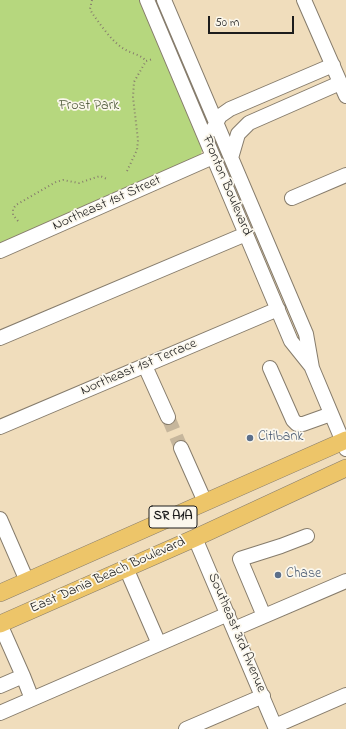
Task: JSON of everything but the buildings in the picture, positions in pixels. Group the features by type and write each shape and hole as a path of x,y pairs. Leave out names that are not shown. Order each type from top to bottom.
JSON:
{"main road":[{"name":"East Dania Beach Boulevard","path":"0,593 206,502 345,444"},
{"name":"East Dania Beach Boulevard","path":"0,624 195,538 346,468"}],"street":[{"name":"Fronton Boulevard","path":"147,0 291,341 312,368"},
{"name":"Fronton Boulevard","path":"164,0 306,334 312,368 345,444"},
{"path":"304,0 346,96"},
{"path":"211,151 216,122 224,113 238,105 333,65"},
{"path":"232,158 238,134 250,123 340,83"},
{"name":"Northeast 1st Street","path":"0,251 211,151"},
{"path":"292,198 346,175"},
{"path":"0,338 246,234"},
{"name":"Northeast 1st Terrace","path":"0,427 278,310"},
{"path":"145,366 168,417"},
{"path":"270,368 293,420 297,424 303,424 331,414"},
{"path":"181,448 206,502"},
{"path":"0,519 4,542 27,581"},
{"path":"264,616 240,559 307,536"},
{"name":"Southeast 3rd Avenue","path":"195,538 276,728"},
{"path":"126,568 159,644"},
{"path":"234,629 346,581"},
{"path":"0,713 228,614"},
{"path":"0,624 32,699"},
{"path":"0,686 23,676"},
{"path":"276,728 346,695"},
{"path":"186,729 263,696"}],"path":[{"path":"92,0 90,9 92,13 114,41 124,49 143,57 146,61"},
{"path":"127,171 137,150 138,140 133,97 134,82 146,61 153,59"},
{"path":"18,221 13,215 13,209 16,205 56,182 63,180 79,183 100,176 107,179"}],"green space":[{"name":"Frost Park","path":"0,0 141,0 203,146 201,154 197,158 0,243"}],"tunnel":[{"path":"168,417 181,448"}],"place":[{"name":"Citibank","path":"250,438"},
{"name":"Chase","path":"278,575"}]}
